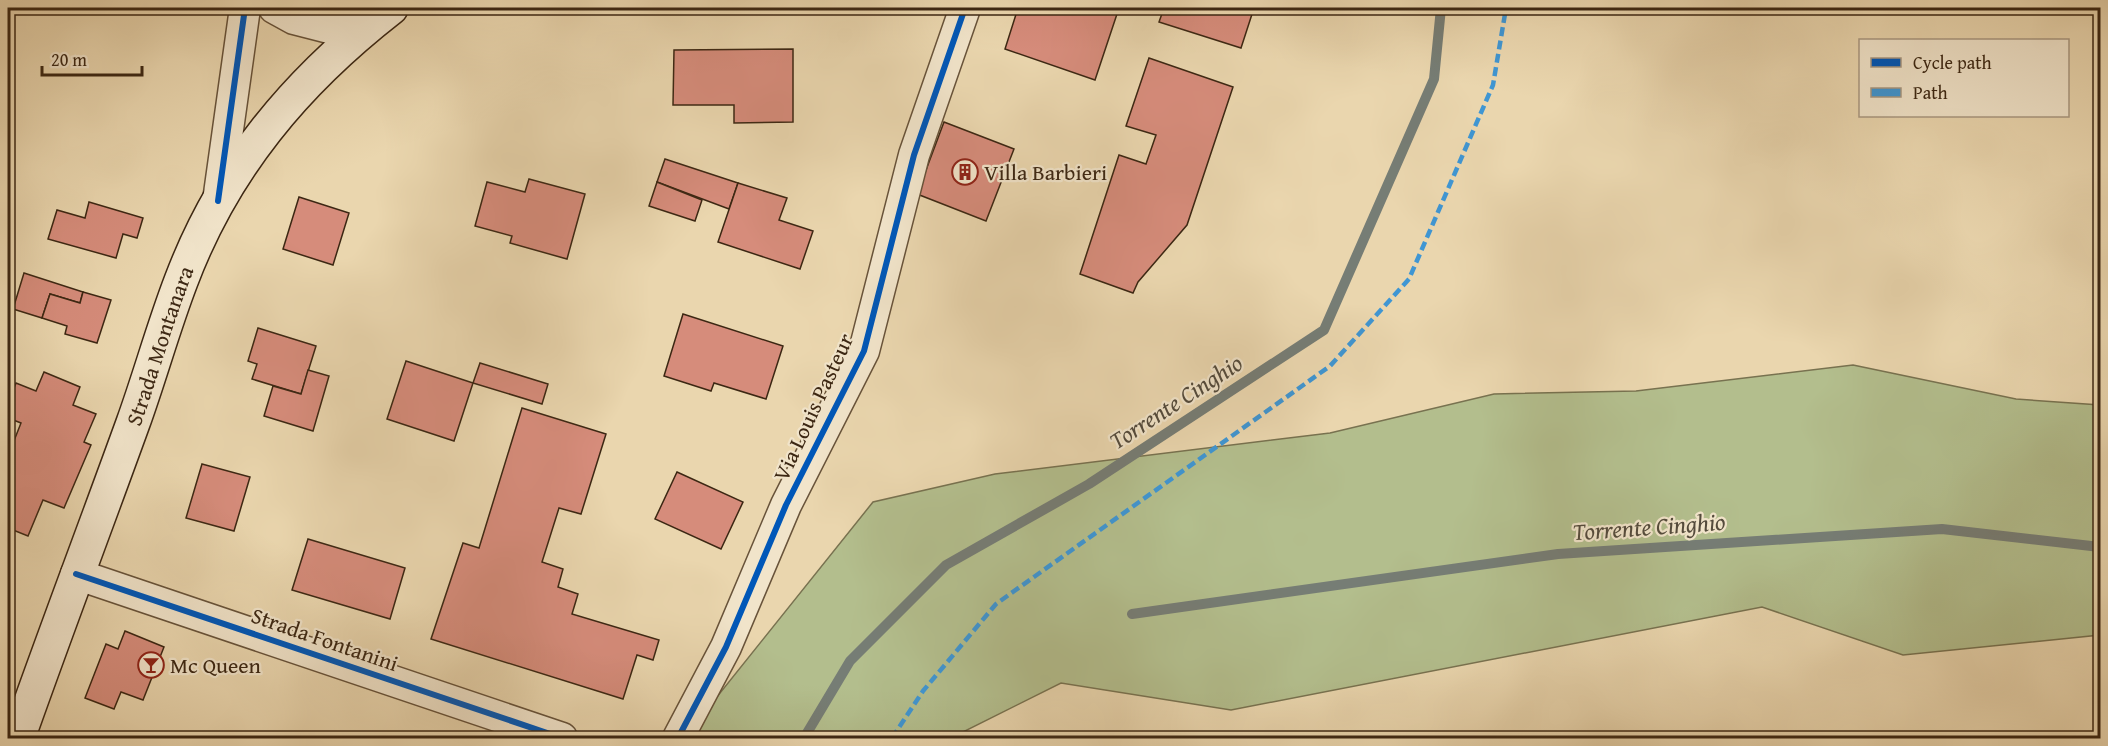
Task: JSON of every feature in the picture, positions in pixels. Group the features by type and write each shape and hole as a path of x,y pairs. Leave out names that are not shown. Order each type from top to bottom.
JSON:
{"main road":[{"name":"Strada Montanara","path":"18,738 133,423 181,280 218,201 263,131 302,88 385,12"}],"street":[{"path":"218,201 245,8"},
{"path":"274,8 294,19 333,29 385,12"},
{"name":"Via Louis Pasteur","path":"678,738 726,646 786,505 864,351 914,155 966,8"},
{"name":"Strada Fontanini","path":"76,574 562,738"}],"green space":[{"path":"1853,365 2016,399 2100,405 2100,635 1903,655 1762,607 1231,710 1061,683 951,738 684,738 873,502 995,474 1330,433 1494,394 1636,391"}],"building":[{"path":"1018,8 1119,8 1095,80 1005,49"},
{"path":"1164,8 1254,8 1241,48 1159,22"},
{"path":"793,49 793,122 734,123 734,105 673,105 674,50"},
{"path":"1149,58 1233,87 1187,225 1138,282 1133,293 1080,274 1119,155 1146,164 1156,135 1126,126"},
{"name":"Villa Barbieri","path":"944,122 1014,149 986,221 917,194"},
{"path":"665,159 738,183 729,209 657,182"},
{"path":"529,179 585,194 567,259 510,243 512,236 475,226 487,182 525,192"},
{"path":"657,182 702,200 695,221 649,206"},
{"path":"738,183 787,198 779,220 813,231 800,269 718,242"},
{"path":"299,197 349,213 333,265 283,249"},
{"path":"89,202 143,218 137,238 123,234 116,258 48,239 57,210 85,218"},
{"path":"24,273 83,292 80,303 50,294 42,318 13,309"},
{"path":"83,292 111,300 97,343 65,334 67,326 42,318 50,294 80,303"},
{"path":"683,314 783,346 766,399 714,383 711,391 664,376"},
{"path":"258,328 316,346 301,394 252,379 257,364 248,361"},
{"path":"406,361 473,383 454,441 387,419"},
{"path":"480,363 548,384 542,404 473,383"},
{"path":"308,370 329,376 313,431 264,416 273,386 301,394"},
{"path":"44,372 80,387 73,405 96,414 84,442 91,445 64,508 43,500 28,536 8,528 8,456 21,423 8,418 8,403 16,383 36,391"},
{"path":"522,408 606,434 581,514 559,508 542,562 563,569 558,587 578,594 572,614 659,640 653,660 637,655 623,699 431,639 463,543 479,548"},
{"path":"202,464 250,477 234,531 186,518"},
{"path":"677,472 743,502 721,549 655,519"},
{"path":"308,539 405,568 390,619 292,590"},
{"path":"125,631 164,647 143,700 121,692 114,709 85,698 106,644 118,649"}],"waterway":[{"name":"Torrente Cinghio","path":"804,738 850,661 946,565 1089,484 1324,330 1434,79 1441,8"},
{"name":"Torrente Cinghio","path":"1132,614 1558,554 1942,529 2100,547"}],"marked path":[{"path":"892,738 923,691 996,604 1330,366 1409,279 1493,85 1506,8"}],"cycle path":[{"path":"218,201 245,8"},
{"path":"678,738 726,647 786,505 864,351 914,155 965,8"},
{"path":"76,574 562,738"}],"place":[{"name":"Villa Barbieri","path":"965,172"},
{"name":"Mc Queen","path":"151,665"}]}
